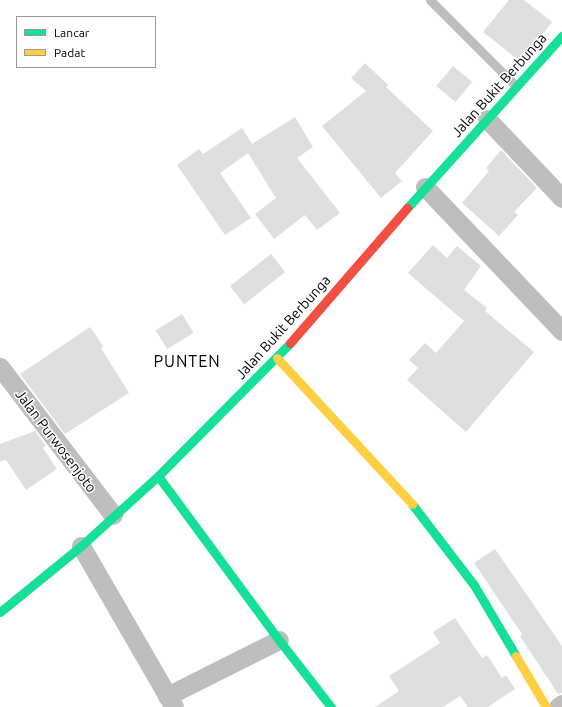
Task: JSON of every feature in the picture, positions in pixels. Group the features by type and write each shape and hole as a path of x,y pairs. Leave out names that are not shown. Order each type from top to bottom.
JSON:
{"main road":[{"name":"Jalan Bukit Berbunga","path":"0,612 81,546 113,515 158,476 278,358 425,187 562,36"},
{"path":"278,358 415,508 474,585 546,707"},
{"path":"158,476 279,640 331,707"}],"street":[{"path":"487,119 562,198"},
{"path":"425,187 562,331"},
{"name":"Jalan Purwosenjoto","path":"0,367 113,515"},
{"path":"81,546 170,701 279,640"},
{"path":"558,707 562,704"}],"lane":[{"path":"430,0 516,86"}],"building":[{"path":"509,0 524,0 552,22 521,62 483,32"},
{"path":"365,63 388,85 386,87 433,131 395,173 402,181 381,198 322,126 366,91 351,78"},
{"path":"453,66 472,82 455,102 436,86"},
{"path":"295,117 313,147 297,158 340,213 317,230 305,215 274,239 255,214 276,198 248,153 220,173 251,218 225,235 177,165 199,149 203,154 242,128 252,144"},
{"path":"501,150 537,188 514,212 518,215 499,236 462,203 489,171 486,168"},
{"path":"433,245 447,258 457,246 481,266 464,290 487,308 485,311 534,352 466,432 407,380 418,368 409,360 425,343 436,353 464,321 408,273"},
{"path":"271,254 285,272 244,304 230,286"},
{"path":"182,314 194,333 167,349 156,330"},
{"path":"90,327 103,346 101,348 129,393 65,434 20,374"},
{"path":"35,431 46,446 43,448 57,469 26,490 6,460 0,461 0,444"},
{"path":"495,549 562,646 562,693 558,694 520,636 522,634 474,563"},
{"path":"455,618 482,658 487,655 502,678 506,675 515,689 488,707 468,707 460,696 443,707 375,707 399,691 389,676 440,643 433,632"}],"traffic: fast":[{"path":"407,208 562,36"},
{"path":"0,612 81,546 158,476 290,343"},
{"path":"158,476 279,640 331,707"},
{"path":"412,504 474,585 516,656"}],"traffic: slow":[{"path":"277,358 412,504"},
{"path":"516,656 546,707"}],"traffic: jam":[{"path":"290,343 407,208"}],"district":[{"name":"PUNTEN","path":"187,361"}]}
